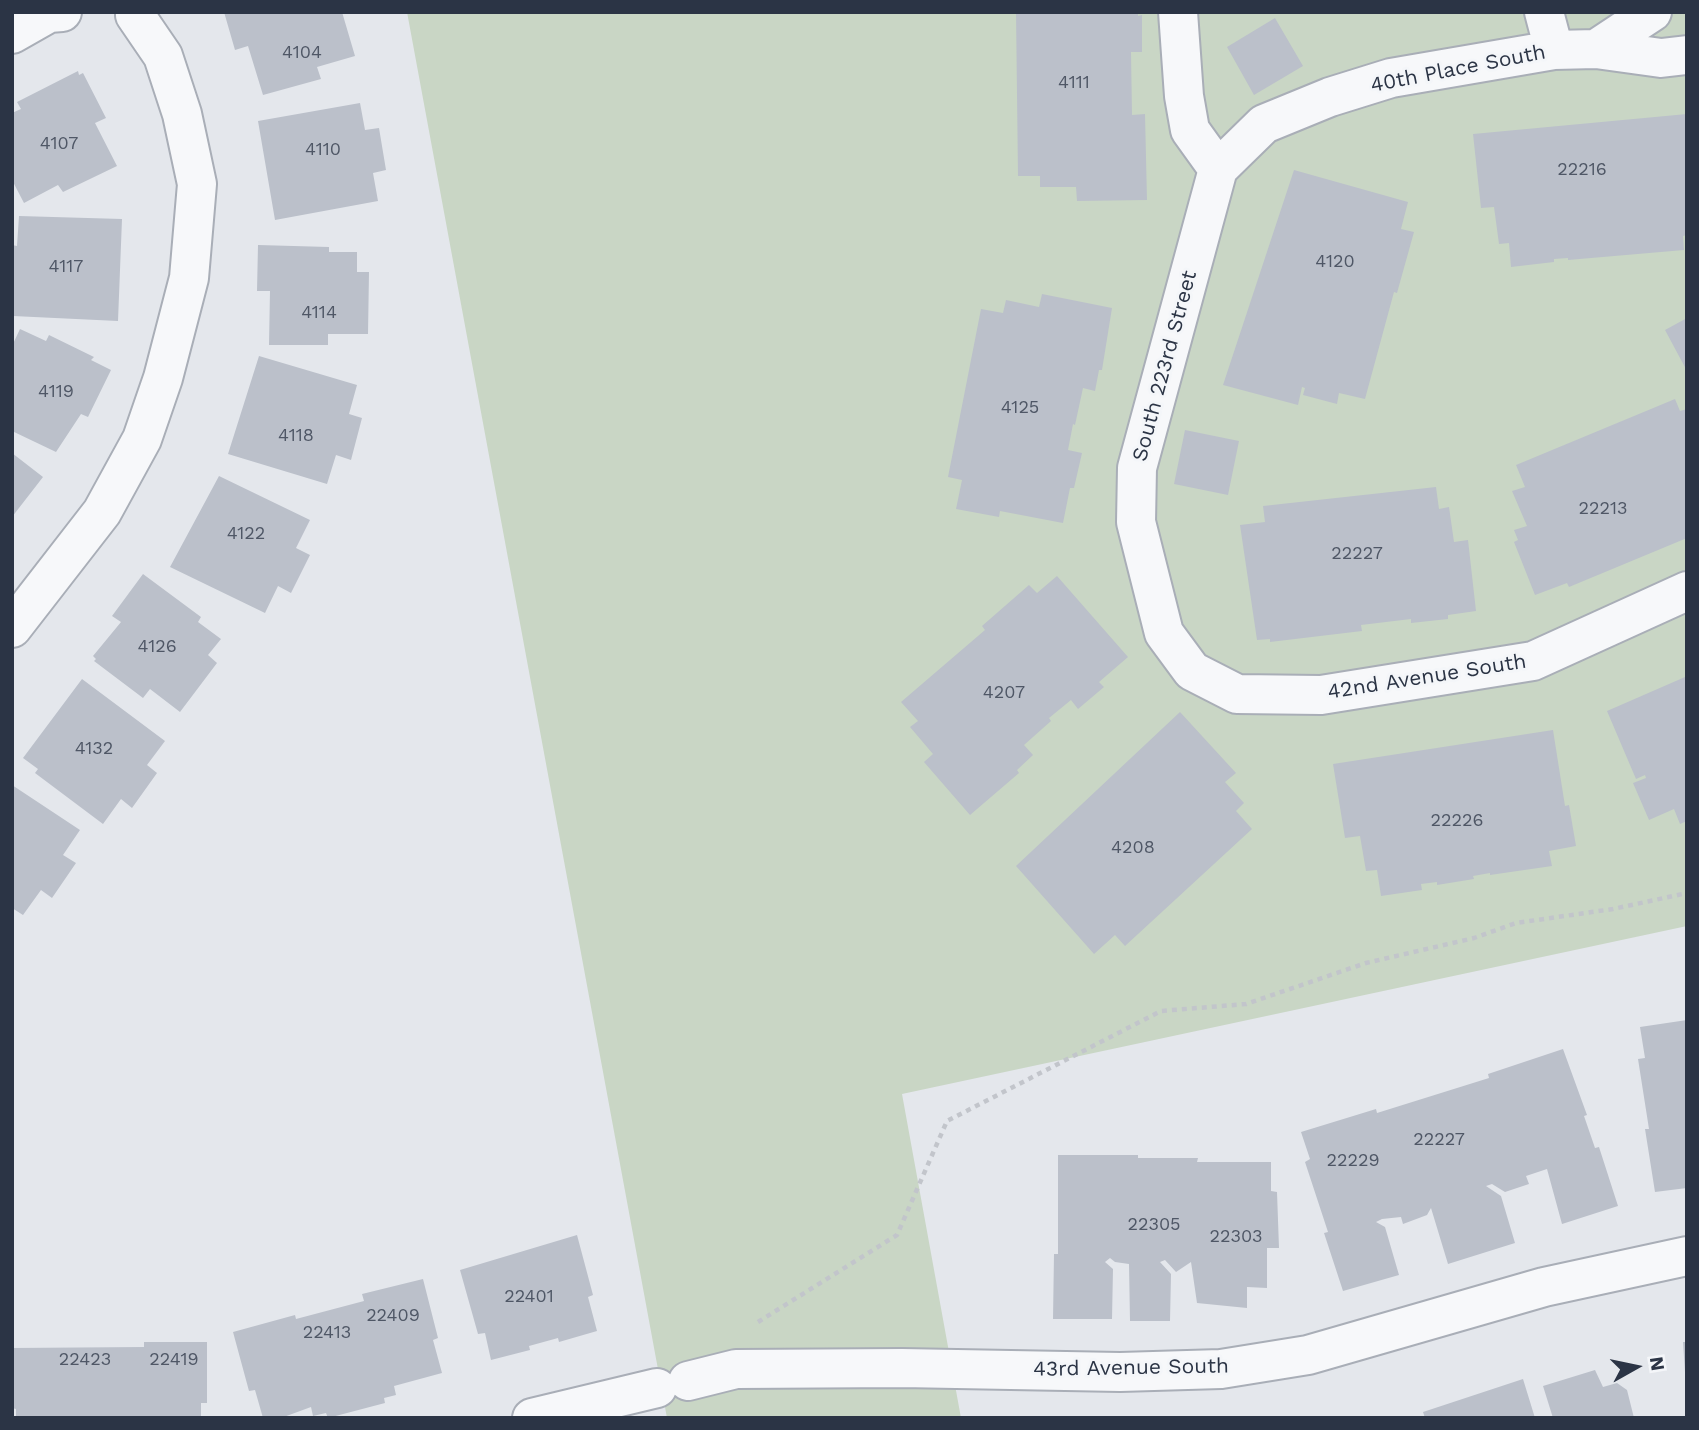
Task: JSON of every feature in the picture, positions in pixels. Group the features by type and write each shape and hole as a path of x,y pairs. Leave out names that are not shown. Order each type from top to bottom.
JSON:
{"street":[{"path":"12,34 49,13 62,12"},
{"path":"1178,12 1184,96 1190,130 1218,169"},
{"path":"1544,12 1555,50"},
{"path":"1596,49 1651,12"},
{"path":"12,628 102,512 142,439 163,377 189,278 197,184 182,114 163,56 127,13"},
{"name":"40th Place South","path":"1218,169 1264,124 1330,97 1391,78 1555,50 1596,49 1661,58 1687,55"},
{"name":"South 223rd Street","path":"1218,169 1138,468 1136,522 1164,633 1192,671 1237,694"},
{"name":"42nd Avenue South","path":"1237,694 1321,695 1533,661 1687,591"},
{"name":"43rd Avenue South","path":"532,1418 736,1369 902,1368 1120,1372 1221,1369 1308,1355 1544,1287 1687,1256"}],"path":[{"path":"750,1329 897,1234 947,1121 1161,1011 1246,1004 1366,963 1474,937 1516,923 1613,909 1687,893"}],"green space":[{"path":"407,12 1687,12 1687,926 902,1094 961,1418 667,1418"}],"building":[{"path":"224,12 342,12 355,56 317,67 321,79 263,95 248,46 235,50"},
{"path":"1016,12 1138,12 1138,16 1142,15 1142,52 1131,52 1132,115 1145,114 1147,200 1077,201 1076,187 1040,187 1040,176 1018,176"},
{"path":"1275,18 1303,66 1254,95 1227,47"},
{"path":"78,71 79,75 83,73 106,118 95,123 117,166 63,192 58,185 24,203 12,180 12,113 21,109 17,102"},
{"path":"360,103 365,130 379,128 386,170 373,173 378,201 275,220 258,121"},
{"path":"1687,114 1687,235 1683,236 1684,250 1554,259 1554,262 1511,267 1509,243 1499,244 1494,207 1481,208 1473,134"},
{"path":"1294,170 1408,202 1401,229 1414,232 1397,293 1394,292 1365,399 1339,393 1337,404 1303,395 1305,388 1302,387 1298,405 1223,385"},
{"path":"19,216 122,219 118,321 13,316 12,245 17,246"},
{"path":"258,245 329,247 329,252 357,252 357,272 369,272 368,334 328,334 328,345 269,345 270,291 257,291"},
{"path":"1042,294 1112,308 1102,370 1099,370 1095,391 1083,388 1075,425 1073,424 1068,450 1082,453 1074,488 1070,488 1063,523 1000,511 999,517 956,509 962,480 948,477 981,309 1003,313 1006,300 1039,307"},
{"path":"1687,318 1687,371 1665,330"},
{"path":"20,329 46,341 49,335 94,357 91,360 111,370 88,417 81,414 56,452 12,431 12,346"},
{"path":"259,356 357,385 349,414 362,418 351,460 336,455 327,484 228,454"},
{"path":"1675,399 1680,411 1687,409 1687,538 1569,587 1567,583 1535,595 1514,542 1518,540 1514,530 1527,526 1512,491 1525,487 1516,465"},
{"path":"1185,430 1239,441 1228,495 1174,484"},
{"path":"12,453 43,477 12,517"},
{"path":"219,476 310,520 296,548 310,555 291,593 278,586 265,613 170,567"},
{"path":"1436,487 1439,509 1449,507 1454,542 1468,540 1476,611 1448,615 1448,619 1411,623 1411,619 1361,625 1362,631 1270,642 1270,639 1257,640 1240,525 1265,522 1263,506"},
{"path":"143,574 201,617 198,622 221,639 208,655 217,663 180,712 150,689 143,698 94,661 96,659 93,656 121,622 112,616"},
{"path":"1057,576 1128,657 1099,682 1104,687 1078,709 1071,700 1049,718 1051,721 1024,745 1033,755 1017,770 1019,773 970,815 924,762 933,754 910,727 918,721 901,702 985,630 982,626 1029,585 1037,593"},
{"path":"1685,677 1687,821 1680,824 1674,809 1649,820 1633,783 1646,778 1645,775 1636,779 1607,711"},
{"path":"82,679 165,741 147,765 157,773 132,808 121,799 103,824 35,773 38,769 23,758"},
{"path":"1180,712 1236,773 1225,782 1244,803 1236,811 1252,829 1125,946 1115,935 1094,954 1016,866"},
{"path":"1553,730 1565,806 1569,805 1576,846 1549,851 1552,866 1490,873 1473,876 1474,879 1437,885 1437,882 1421,884 1422,890 1381,896 1377,870 1366,871 1360,836 1345,838 1333,764"},
{"path":"12,785 80,830 63,855 76,863 52,898 41,890 23,915 12,908"},
{"path":"1687,1020 1687,1188 1655,1192 1638,1059 1645,1058 1640,1027"},
{"path":"1563,1049 1587,1115 1584,1116 1595,1148 1599,1147 1618,1206 1562,1224 1547,1169 1526,1176 1529,1184 1505,1192 1492,1184 1486,1186 1501,1196 1515,1243 1448,1264 1431,1208 1427,1215 1403,1224 1401,1217 1382,1219 1376,1222 1385,1227 1399,1275 1343,1291 1324,1233 1328,1232 1305,1162 1310,1159 1301,1132 1376,1109 1377,1113 1489,1078 1488,1074"},
{"path":"1058,1155 1138,1155 1138,1158 1198,1158 1197,1162 1271,1162 1271,1191 1277,1192 1279,1248 1267,1248 1267,1288 1247,1287 1247,1308 1197,1303 1191,1262 1176,1272 1165,1260 1160,1262 1171,1274 1170,1321 1130,1321 1129,1264 1115,1262 1110,1258 1105,1262 1113,1269 1112,1319 1053,1319 1054,1254 1058,1254"},
{"path":"577,1235 593,1295 588,1297 597,1331 559,1342 558,1338 529,1346 530,1350 491,1360 485,1333 478,1334 460,1270"},
{"path":"423,1279 438,1338 433,1340 442,1373 394,1386 396,1395 384,1398 385,1403 328,1418 326,1413 313,1416 311,1407 281,1418 263,1418 255,1390 249,1391 233,1332 295,1315 296,1319 364,1301 362,1294"},
{"path":"144,1342 207,1342 207,1403 201,1403 201,1418 16,1418 16,1409 12,1408 12,1348 144,1347"},
{"path":"1683,1342 1687,1342 1687,1372 1685,1372"},
{"path":"1595,1370 1603,1387 1617,1383 1627,1390 1634,1418 1553,1418 1543,1386"},
{"path":"1523,1379 1535,1418 1425,1418 1423,1412"}]}
